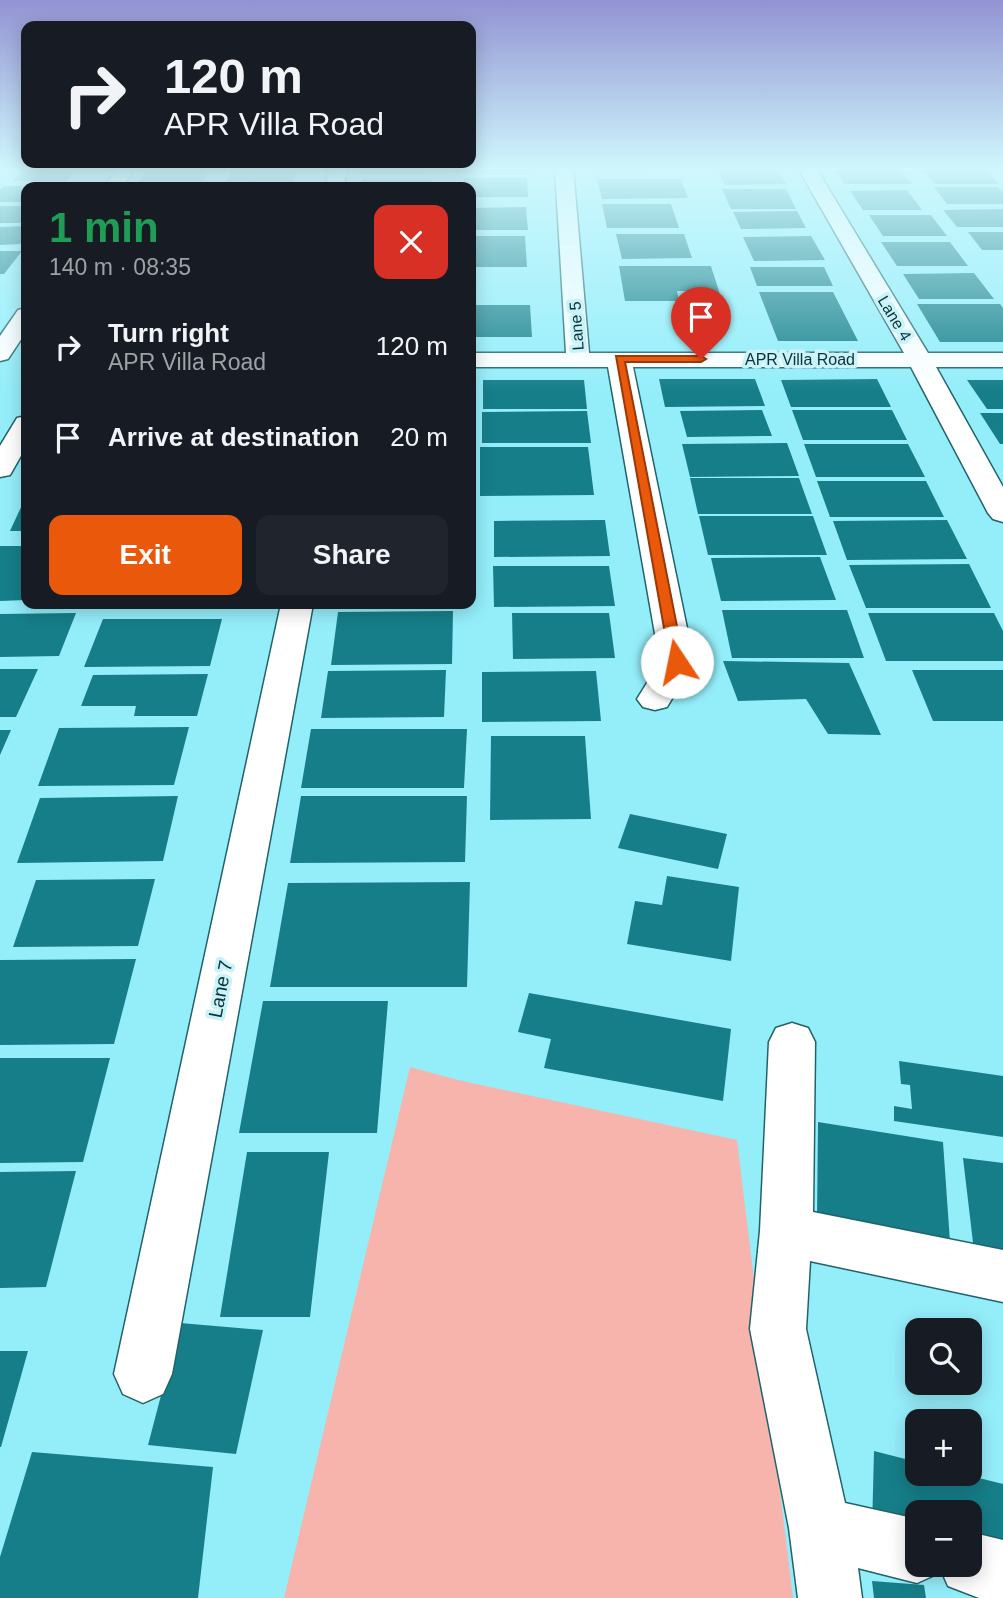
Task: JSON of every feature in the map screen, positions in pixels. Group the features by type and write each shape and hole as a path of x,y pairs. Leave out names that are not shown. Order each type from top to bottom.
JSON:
{"street":[{"name":"Lane 5","path":"569,243 578,359"},
{"name":"Lane 4","path":"851,243 919,359"},
{"path":"21,323 0,356 21,358"},
{"path":"620,359 677,662 655,699"},
{"path":"919,359 1003,513"},
{"name":"APR Villa Road","path":"476,360 1003,360"},
{"path":"0,470 21,433"},
{"name":"Lane 7","path":"143,1374 296,609"},
{"path":"792,1042 786,1231 778,1329 820,1528 830,1598"},
{"path":"786,1231 1003,1276"},
{"path":"820,1528 905,1548"},
{"path":"982,1567 1003,1572"}],"shaded area":[{"path":"410,1067 458,1080 737,1140 793,1598 284,1598"}],"building":[{"path":"0,243 21,243 20,244 0,245"},
{"path":"476,243 525,243 527,267 476,267"},
{"path":"618,243 687,243 692,258 622,259"},
{"path":"746,243 815,243 825,260 754,261"},
{"path":"881,243 950,243 968,266 897,266"},
{"path":"976,243 1003,243 1003,250 982,250"},
{"path":"0,251 21,251 4,274 0,274"},
{"path":"619,266 711,266 722,301 699,301 697,291 677,291 679,301 625,301"},
{"path":"750,267 824,267 833,286 757,286"},
{"path":"974,273 994,299 919,299 903,274"},
{"path":"759,292 833,292 858,341 778,341"},
{"path":"917,304 1000,304 1003,308 1003,342 940,342"},
{"path":"476,305 530,305 532,337 476,337"},
{"path":"659,379 755,379 765,406 665,407"},
{"path":"877,379 891,407 791,407 781,380"},
{"path":"483,380 584,380 587,409 483,409"},
{"path":"967,380 1003,380 1003,409 987,409"},
{"path":"762,410 772,436 687,437 680,411"},
{"path":"792,410 892,410 907,440 803,440"},
{"path":"587,411 591,443 482,443 482,412"},
{"path":"980,413 1003,413 1003,444 1000,444"},
{"path":"787,443 799,476 690,477 682,444"},
{"path":"804,444 908,444 925,477 816,477"},
{"path":"480,447 588,447 594,495 480,496"},
{"path":"690,478 799,478 812,514 698,514"},
{"path":"817,481 926,481 944,517 830,517"},
{"path":"21,507 21,531 10,531"},
{"path":"699,516 813,516 827,555 708,555"},
{"path":"605,520 610,556 494,557 494,521"},
{"path":"947,520 967,559 847,560 833,521"},
{"path":"0,546 21,546 21,600 0,601"},
{"path":"820,557 836,600 721,601 711,558"},
{"path":"969,564 991,608 866,608 849,565"},
{"path":"493,566 609,566 615,606 494,607"},
{"path":"722,610 847,610 864,658 732,658"},
{"path":"453,611 452,664 331,665 338,612"},
{"path":"76,613 59,656 0,657 0,614"},
{"path":"512,613 609,613 615,658 513,659"},
{"path":"868,613 994,613 1003,631 1003,661 886,661"},
{"path":"103,619 222,619 210,666 84,667"},
{"path":"723,661 849,663 881,735 828,734 806,699 738,701"},
{"path":"0,669 38,669 16,717 0,717"},
{"path":"446,670 444,717 321,718 328,671"},
{"path":"912,670 1003,670 1003,721 933,721"},
{"path":"596,671 601,721 482,722 482,672"},
{"path":"208,674 197,716 134,716 136,706 81,706 93,675"},
{"path":"189,727 174,785 38,786 59,728"},
{"path":"311,729 467,729 464,788 301,788"},
{"path":"0,730 11,730 0,755"},
{"path":"491,736 585,736 591,819 490,820"},
{"path":"178,796 163,861 17,863 40,798"},
{"path":"301,796 467,796 465,862 290,863"},
{"path":"630,814 727,834 718,869 618,848"},
{"path":"667,876 739,887 731,961 627,944 635,901 662,905"},
{"path":"155,879 138,946 13,947 36,880"},
{"path":"470,882 467,987 270,987 288,883"},
{"path":"136,959 114,1044 0,1045 0,960"},
{"path":"529,993 731,1029 723,1101 544,1068 551,1039 518,1032"},
{"path":"263,1001 388,1001 377,1133 239,1133"},
{"path":"0,1058 110,1058 83,1162 0,1163"},
{"path":"899,1061 1003,1076 1003,1137 894,1121 894,1106 912,1109 910,1085 901,1084"},
{"path":"818,1122 943,1142 950,1242 817,1219"},
{"path":"247,1152 329,1152 310,1317 220,1317"},
{"path":"963,1158 1003,1163 1003,1255 974,1251"},
{"path":"76,1171 46,1287 0,1288 0,1172"},
{"path":"180,1323 263,1330 236,1454 148,1445"},
{"path":"0,1351 28,1351 1,1447 0,1447"},
{"path":"874,1451 905,1459 905,1486 982,1486 982,1479 1003,1484 1003,1564 982,1559 982,1500 905,1500 905,1539 872,1530"},
{"path":"32,1452 213,1467 198,1598 0,1598 0,1557"},
{"path":"872,1581 924,1585 926,1598 874,1598"}],"route":[{"path":"677,662 620,359 701,359"}]}
